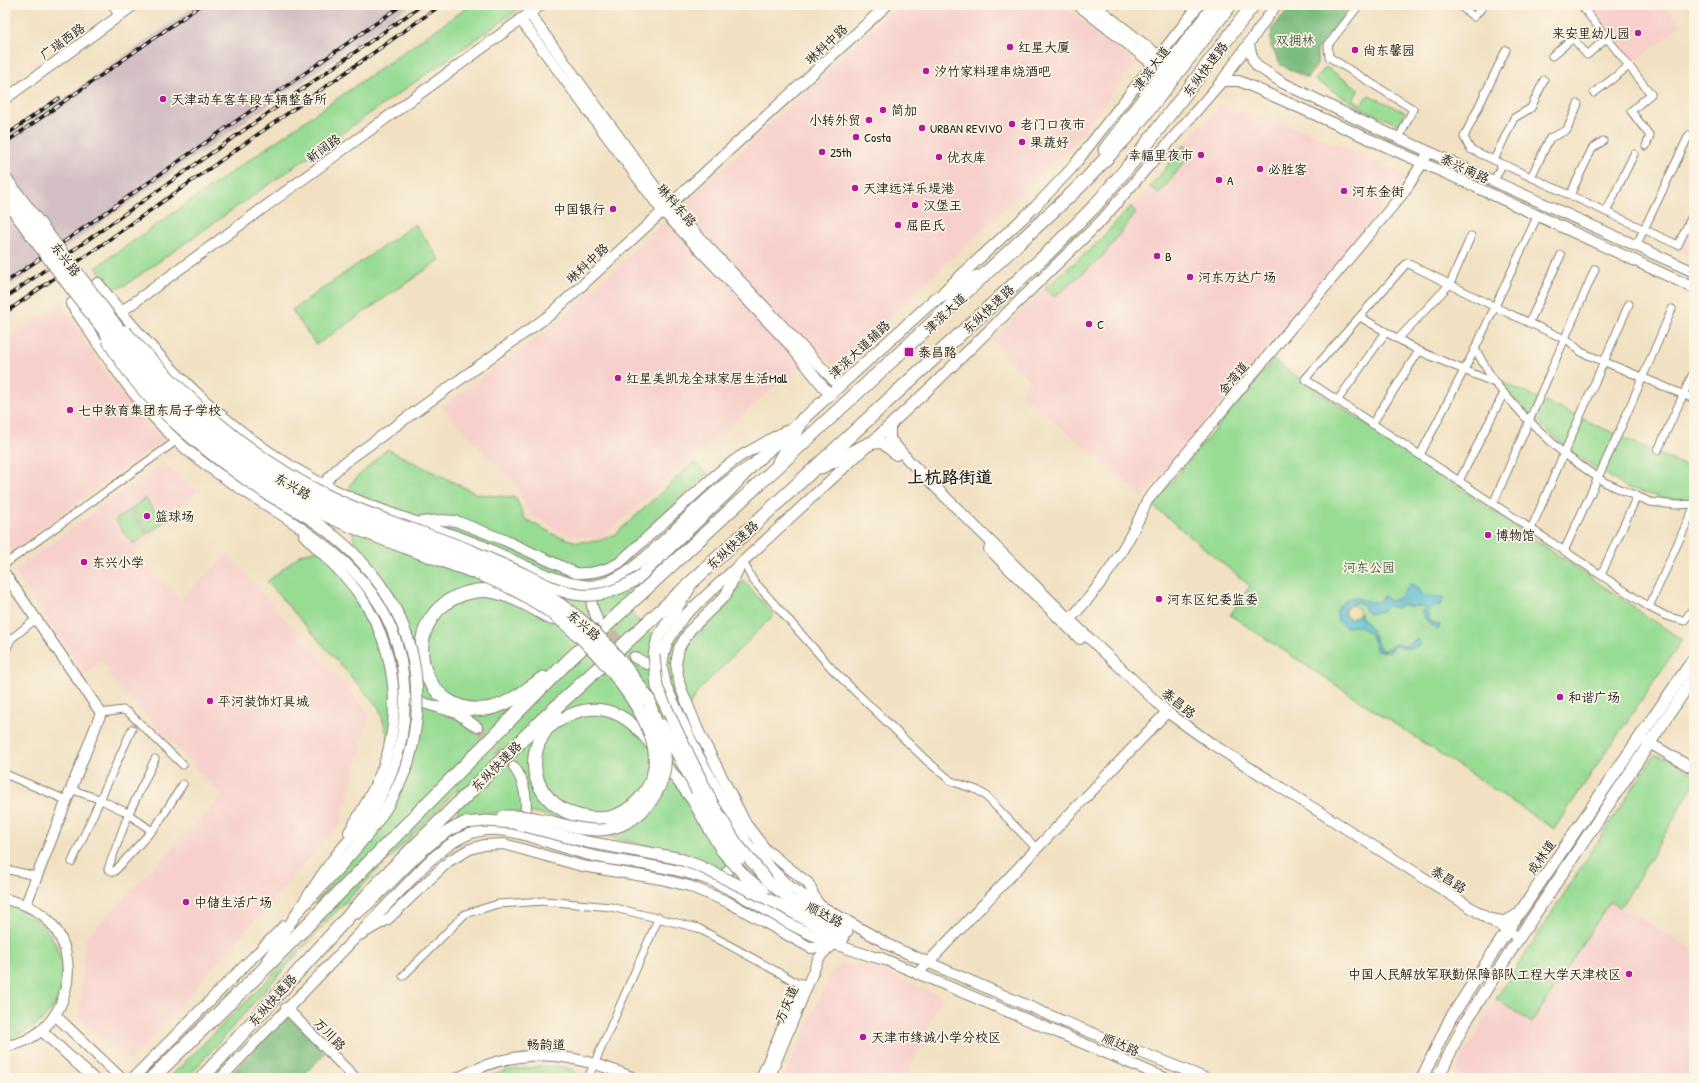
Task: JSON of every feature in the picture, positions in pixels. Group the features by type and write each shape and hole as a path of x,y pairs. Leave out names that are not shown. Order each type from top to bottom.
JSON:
{"highway":[{"path":"1080,186 1116,134 1215,5"},
{"name":"东纵快速路","path":"1080,186 1132,131 1230,5"},
{"name":"东纵快速路","path":"202,1078 383,878 584,681 1038,262 1093,208 1140,154 1253,5"},
{"name":"东兴路","path":"5,179 152,372 187,408 238,450 276,477 347,514 376,527 488,567 512,577 546,596 573,614 611,649 634,678 649,701"},
{"name":"津滨大道","path":"773,473 1080,186"},
{"name":"东兴路","path":"5,198 100,326 174,408 215,444 256,475 306,505 350,526 513,588 538,603 581,638 611,670 643,714 655,757 655,769 651,780 640,799 630,809 609,818 589,819 568,814 558,807 541,788 536,774 535,760 539,742 544,732 584,681"},
{"path":"934,300 994,268"},
{"path":"773,473 803,419"},
{"path":"809,473 869,444"},
{"name":"东纵快速路","path":"152,1078 258,975 569,660 773,473"},
{"path":"569,660 515,697 496,707 485,709 467,708 449,701 436,689 425,671 421,652 423,631 434,613 450,600 472,592 489,591 515,598 559,623 581,638"}],"main road":[{"name":"津滨大道辅路","path":"90,292 160,367 205,411 249,447 316,490 374,516 469,550 564,593 586,596 599,595 624,586 637,578 728,493 757,461 934,300"},
{"path":"100,326 117,357 134,380 198,444 264,492 322,527 350,549 367,567 389,596 407,636 415,670 417,713 408,764 399,786 384,812 360,843 298,911"},
{"path":"695,578 658,637 654,655 657,687 680,738 714,806 737,844 768,881"},
{"name":"成林道","path":"1438,1078 1463,1026 1645,740 1694,658"},
{"name":"成林道","path":"1422,1078 1450,1019 1505,934 1645,740 1694,677"},
{"path":"334,931 372,902 432,841 464,823 489,817 520,816 541,819 573,827 601,830 625,823 637,816 649,805 658,791 664,769 665,756 661,737 649,701"},
{"name":"顺达路","path":"649,701 715,825 726,842 751,870 768,881 789,898 845,935"},
{"name":"顺达路","path":"544,732 561,720 580,711 598,710 618,714 632,722 644,734 692,799 722,851 747,878 778,904 810,922 845,935"},
{"path":"464,823 486,821 513,823 587,842 677,858 699,866 778,904"},
{"path":"1488,919 1505,922 1519,914"}],"street":[{"path":"114,5 119,15"},
{"name":"广瑞西路","path":"5,100 134,5"},
{"name":"新阔路","path":"120,312 540,5"},
{"name":"琳科中路","path":"664,207 880,5"},
{"name":"琳科中路","path":"296,525 311,499 318,494 321,483 338,463 548,313 886,5"},
{"path":"1078,5 1156,60"},
{"path":"1094,5 1156,60"},
{"name":"津滨大道","path":"934,300 1036,206 1072,169 1198,5"},
{"path":"891,946 823,909 786,884 747,843 698,755 666,686 662,666 666,647 674,629 683,617 1022,300 1102,220 1222,81 1276,5"},
{"path":"1359,5 1328,45 1329,57 1412,109 1399,138"},
{"path":"1459,5 1474,17 1484,5"},
{"path":"1581,5 1651,94 1631,111 1650,136 1646,146"},
{"name":"琳科东路","path":"529,13 664,207 839,386"},
{"name":"琳科东路","path":"520,19 664,207 789,344 830,395"},
{"path":"1552,56 1573,38 1587,55 1607,38"},
{"name":"泰兴南路","path":"1249,45 1257,66 1269,75 1429,152 1694,272"},
{"path":"1506,50 1464,138 1470,149 1678,245 1694,212"},
{"path":"1594,93 1629,66"},
{"path":"1494,160 1514,118 1531,108 1544,80"},
{"name":"泰兴南路","path":"1222,81 1239,81 1253,87 1423,163 1537,217 1694,288"},
{"path":"1531,177 1550,138 1567,130 1578,104"},
{"path":"1636,246 1689,135"},
{"path":"1570,195 1592,149 1603,141"},
{"name":"金湾道","path":"1067,622 1118,559 1135,529 1147,501 1405,191 1429,152"},
{"path":"1606,212 1634,154"},
{"path":"1494,181 1502,164"},
{"path":"1420,455 1475,348 1537,217"},
{"path":"1398,339 1450,284 1471,236"},
{"path":"1529,323 1561,255"},
{"path":"1694,399 1581,352 1565,339 1495,307 1407,263 1305,380 1649,608 1666,616 1684,621 1694,607"},
{"path":"1493,504 1530,422 1595,269"},
{"path":"332,860 368,816 385,788 400,743 405,716 406,698 401,660 394,633 364,582 332,550 222,476 176,441 123,380 71,304 98,282 120,312 192,390 215,411 247,436 321,483 374,508 476,544 561,581 590,586 617,578 634,566 723,484 757,461"},
{"path":"1531,529 1629,304"},
{"path":"1564,551 1672,309"},
{"path":"1360,317 1419,351 1495,383"},
{"path":"1337,401 1386,332"},
{"path":"1475,348 1495,383 1530,422 1564,454 1597,477 1650,502 1676,505 1694,504"},
{"path":"1372,424 1419,351"},
{"path":"1658,450 1694,371"},
{"path":"1459,481 1504,393"},
{"name":"泰昌路","path":"896,418 889,433 893,443 1067,622"},
{"path":"418,523 441,520 456,521 504,540 576,573 586,574 603,571 619,563 719,472 739,457 772,439 803,419"},
{"path":"5,564 176,441"},
{"name":"泰昌路","path":"869,444 877,442 886,446 1067,622 1165,714 1214,752 1517,941"},
{"path":"296,525 321,483"},
{"path":"318,494 333,492 344,494"},
{"path":"1600,575 1637,496"},
{"path":"1649,608 1694,507"},
{"path":"258,975 368,801 383,767 392,733 394,698 390,661 381,633 365,602 344,575 296,525"},
{"path":"742,561 752,579 840,677 926,760 951,781 977,790 985,795 1037,849"},
{"path":"742,561 725,596 690,630 679,648 676,664 680,686 698,730 746,824 766,850 808,883 811,888 813,898 823,909"},
{"path":"5,574 101,712"},
{"path":"590,586 592,606 597,619"},
{"path":"5,653 11,639 36,619"},
{"path":"634,657 647,664 662,666"},
{"path":"406,698 456,713 477,727"},
{"path":"101,712 123,710 129,713 183,765"},
{"path":"26,904 101,712"},
{"path":"917,974 1165,714"},
{"name":"泰昌路","path":"1165,714 1488,919 1505,934"},
{"path":"72,862 99,799 132,729"},
{"path":"1645,740 1694,769"},
{"path":"155,759 128,815 108,869 114,872 152,831 183,784"},
{"path":"514,767 521,777 525,787 527,806 524,836"},
{"path":"5,774 66,800"},
{"path":"70,789 99,799 128,815 152,831"},
{"path":"221,1078 402,886 446,846 466,836 487,830 524,836 595,856 668,869 718,884 833,945 885,960"},
{"path":"718,884 747,843"},
{"path":"351,940 388,919 450,861 470,849 484,845 504,844 582,866 661,879 689,886 728,902 811,948 833,945"},
{"path":"5,869 36,876"},
{"path":"5,899 26,904 44,916 58,933 66,953 69,974 65,996 55,1015 41,1030 25,1040 5,1046"},
{"path":"403,976 465,914 498,904 544,900 611,907 659,917 698,928 794,981"},
{"path":"133,1078 198,1014 298,911"},
{"path":"588,1078 659,917"},
{"name":"顺达路","path":"845,935 891,946 926,963 1065,1022 1205,1078"},
{"name":"顺达路","path":"845,935 885,960 1165,1078"},
{"name":"万庆道","path":"769,1078 818,960 823,952 833,945"},
{"name":"万庆道","path":"761,1078 814,952 811,948"},
{"name":"万川路","path":"286,1008 354,1078"},
{"path":"55,1015 121,1078"},
{"path":"41,1030 93,1078"},
{"name":"畅韵道","path":"458,1078 483,1066 508,1058 533,1055 556,1056 594,1062 634,1078"}],"shaded area":[{"path":"196,5 411,5 5,290 5,140"},
{"path":"898,5 1062,5 1136,63 1069,148 835,368 817,350 600,539 565,535 531,515 516,487 442,407 551,328"},
{"path":"1105,5 1124,5 1117,15"},
{"name":"来安里幼儿园","path":"1583,5 1666,5 1681,25 1631,65"},
{"path":"1219,105 1307,131 1408,176 1143,497 1019,392 1031,381 1012,363 993,340 1045,288 1054,297 1136,213 1131,206 1150,187 1159,194 1193,151 1185,144"},
{"path":"1694,223 1694,257 1681,251"},
{"name":"七中教育集团东局子学校","path":"61,302 109,380 163,440 7,554 5,551 5,343"},
{"path":"162,463 198,491 133,553 180,600 227,554 370,714 340,824 130,1062 79,1018 85,939 222,796 106,673 109,670 101,661 84,675 14,571"},
{"name":"中国人民解放军联勤保障部队工程大学天津校区","path":"1610,901 1694,949 1694,1078 1466,1078 1454,1072 1496,999 1532,1022"},
{"name":"天津市缘诚小学分校区","path":"841,964 866,965 942,996 906,1078 784,1078 829,976"}],"green space":[{"path":"471,5 525,5 124,286 111,289 96,267"},
{"name":"双拥林","path":"1291,5 1352,5 1317,50 1317,65 1307,78 1281,65 1271,46 1273,28"},
{"path":"1326,67 1359,89 1353,100 1361,104 1369,95 1405,112 1399,125 1362,108 1315,80"},
{"path":"1185,144 1193,151 1159,194 1150,187"},
{"path":"1131,206 1136,213 1101,258 1054,297 1045,288 1093,247"},
{"path":"415,224 440,260 316,345 292,310"},
{"name":"河东公园","path":"1273,360 1682,640 1554,829 1230,615 1250,586 1152,505"},
{"path":"1500,381 1694,470 1694,500 1663,498 1625,487 1567,449 1514,400"},
{"path":"387,449 477,494 516,498 525,519 555,535 577,542 598,541 616,534 694,462 707,474 618,557 632,614 652,634 694,637 730,603 743,580 774,615 699,690 664,745 696,816 737,875 677,852 617,839 542,814 524,812 494,813 458,820 458,789 325,923 315,903 377,828 404,787 379,708 267,582 301,554 354,542 350,484"},
{"name":"篮球场","path":"145,498 163,523 149,533 131,509"},
{"name":"篮球场","path":"129,510 147,534 133,544 115,520"},
{"path":"1654,755 1666,757 1694,774 1694,785 1623,904 1620,907 1610,901 1532,1023 1496,999"},
{"path":"5,905 23,911 39,921 51,936 59,952 62,971 61,989 54,1006 41,1021 33,1027 5,1039"},
{"path":"325,923 187,1078 169,1078"},
{"path":"287,1014 325,1053 301,1078 228,1078"},
{"path":"560,1066 569,1068 578,1078 483,1078 509,1070"}],"sand":[{"path":"1351,605 1358,608 1360,614 1351,619 1346,617 1345,611"}],"water":[{"path":"1410,584 1415,586 1422,595 1444,598 1441,605 1433,606 1427,612 1430,621 1440,625 1438,630 1430,625 1421,612 1425,608 1420,606 1409,606 1403,604 1397,608 1387,606 1382,611 1369,614 1365,611 1363,605 1356,602 1345,609 1344,612 1346,617 1351,619 1360,614 1372,630 1377,644 1383,650 1388,649 1394,644 1407,646 1416,639 1421,642 1418,647 1408,649 1394,646 1390,652 1377,651 1371,635 1359,626 1345,627 1338,621 1336,611 1342,603 1348,599 1358,598 1374,602 1380,601 1383,596 1389,601 1396,599 1401,595"}],"tunnel":[{"path":"601,622 634,657"},
{"path":"477,727 514,767"}],"railway":[{"path":"5,143 201,5"},
{"path":"5,283 402,5"},
{"path":"5,298 422,5"},
{"path":"5,313 441,5"},
{"path":"5,136 59,98"}],"place":[{"name":"来安里幼儿园","path":"1638,33"},
{"name":"红星大厦","path":"1010,47"},
{"name":"尚东馨园","path":"1355,50"},
{"name":"汐竹家料理串烧酒吧","path":"926,71"},
{"name":"天津动车客车段车辆整备所","path":"163,99"},
{"name":"简加","path":"883,110"},
{"name":"小转外贸","path":"869,120"},
{"name":"老门口夜市","path":"1012,124"},
{"name":"URBAN REVIVO","path":"922,128"},
{"name":"Costa","path":"856,137"},
{"name":"果蔬好","path":"1022,142"},
{"name":"25th","path":"822,152"},
{"name":"幸福里夜市","path":"1201,155"},
{"name":"优衣库","path":"939,157"},
{"name":"必胜客","path":"1260,169"},
{"name":"A","path":"1219,180"},
{"name":"天津远洋乐堤港","path":"855,188"},
{"name":"河东金街","path":"1344,191"},
{"name":"汉堡王","path":"915,205"},
{"name":"中国银行","path":"613,209"},
{"name":"屈臣氏","path":"898,225"},
{"name":"B","path":"1157,256"},
{"name":"河东万达广场","path":"1190,277"},
{"name":"C","path":"1089,324"},
{"name":"泰昌路","path":"909,352"},
{"name":"红星美凯龙全球家居生活Mall","path":"618,378"},
{"name":"七中教育集团东局子学校","path":"70,410"},
{"name":"篮球场","path":"147,516"},
{"name":"博物馆","path":"1488,535"},
{"name":"东兴小学","path":"84,562"},
{"name":"河东区纪委监委","path":"1159,599"},
{"name":"和谐广场","path":"1560,697"},
{"name":"平河装饰灯具城","path":"210,701"},
{"name":"中储生活广场","path":"186,902"},
{"name":"中国人民解放军联勤保障部队工程大学天津校区","path":"1629,974"},
{"name":"天津市缘诚小学分校区","path":"863,1037"}],"district":[{"name":"上杭路街道","path":"950,476"}]}
